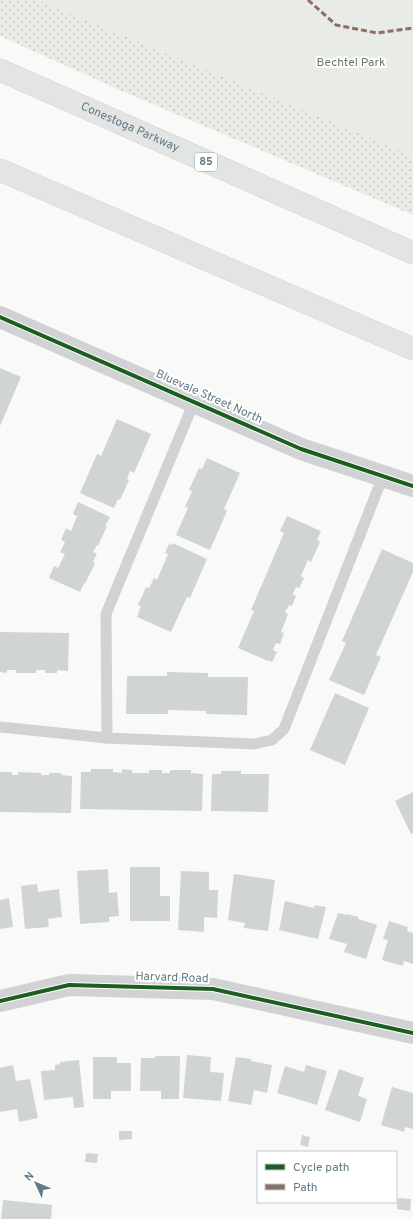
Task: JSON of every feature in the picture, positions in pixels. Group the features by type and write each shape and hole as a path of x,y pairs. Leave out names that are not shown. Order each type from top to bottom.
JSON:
{"highway":[{"name":"Conestoga Parkway","path":"0,70 413,253"},
{"path":"0,170 413,349"}],"street":[{"name":"Bluevale Street North","path":"0,317 301,449 413,486"},
{"name":"Harvard Road","path":"0,1000 69,984 213,989 413,1033"}],"lane":[{"path":"107,738 106,614 194,402"},
{"path":"0,728 107,738 254,744 272,740 284,729 384,476"}],"green space":[{"path":"0,0 75,0 413,106 413,215 122,91 0,36"},
{"name":"Bechtel Park","path":"37,0 413,0 413,156"}],"building":[{"path":"0,368 21,377 0,426"},
{"path":"117,419 151,434 134,473 130,471 127,479 129,480 120,500 118,499 114,508 80,493 97,454 101,456"},
{"path":"207,458 240,473 224,509 227,511 210,550 176,535 188,508 185,507 192,491 189,490 199,468 202,469"},
{"path":"78,502 110,517 98,546 97,545 93,552 97,554 93,562 95,563 80,592 49,578 54,566 58,568 65,554 60,552 65,542 61,540 66,528 71,531 77,516 73,514"},
{"path":"287,516 321,531 317,540 320,542 311,562 308,560 301,576 304,578 299,588 296,587 293,594 296,596 292,606 289,605 285,612 288,614 281,632 284,633 280,644 276,643 273,650 277,652 272,662 238,648 254,611 251,610 284,533 280,531"},
{"path":"173,543 207,559 190,598 187,597 171,632 137,617 141,606 138,605 146,587 149,588 154,578 157,580 168,554 165,553 169,544 172,545"},
{"path":"382,549 413,563 413,572 376,655 381,657 364,695 329,680 346,643 342,641"},
{"path":"0,632 69,633 68,671 57,670 57,673 45,673 45,670 36,670 36,673 16,673 16,670 7,670 7,673 0,672"},
{"path":"167,672 208,673 208,677 248,677 247,715 206,714 206,711 168,710 168,714 126,714 127,676 167,676"},
{"path":"335,693 369,708 345,765 310,750"},
{"path":"91,769 113,769 113,772 122,773 122,769 132,770 132,773 149,773 149,770 162,770 162,773 170,773 170,770 191,770 191,773 203,774 202,811 80,809 81,772 91,772"},
{"path":"221,771 241,771 241,774 269,774 268,812 211,811 212,774 221,774"},
{"path":"0,772 12,772 12,775 18,775 18,772 41,773 41,775 61,773 61,775 72,776 71,813 0,812"},
{"path":"413,792 413,833 411,834 395,801"},
{"path":"130,867 160,867 160,896 170,896 170,921 130,921"},
{"path":"108,869 109,893 117,892 119,916 109,917 109,922 80,924 77,871"},
{"path":"181,871 209,872 209,890 218,890 217,918 204,917 204,932 178,930"},
{"path":"234,874 275,880 268,931 244,928 245,923 228,920"},
{"path":"37,884 38,892 59,889 62,917 48,919 49,927 25,929 21,886"},
{"path":"9,898 13,927 0,929 0,900"},
{"path":"285,901 314,908 315,905 326,907 318,939 279,930"},
{"path":"338,913 358,917 358,919 377,925 366,959 344,952 347,944 329,939"},
{"path":"389,921 408,927 407,931 413,933 413,964 404,961 403,966 382,960 388,940 383,939"},
{"path":"187,1055 211,1057 210,1072 224,1073 221,1101 183,1098"},
{"path":"155,1056 180,1056 179,1099 161,1099 161,1091 140,1091 141,1058 155,1058"},
{"path":"93,1057 117,1057 117,1063 131,1063 131,1091 111,1091 111,1099 93,1099"},
{"path":"236,1057 251,1059 251,1061 272,1065 267,1093 254,1090 251,1105 228,1101"},
{"path":"79,1060 84,1107 74,1108 73,1097 44,1100 41,1071 55,1070 55,1065 60,1064 60,1062"},
{"path":"13,1065 16,1081 30,1079 38,1118 19,1122 17,1109 0,1112 0,1068"},
{"path":"306,1065 327,1071 317,1105 277,1093 285,1066 304,1072"},
{"path":"339,1069 364,1078 358,1096 367,1099 360,1122 325,1110"},
{"path":"392,1087 413,1093 413,1129 405,1127 404,1132 381,1125"},
{"path":"119,1131 132,1131 132,1139 119,1140"},
{"path":"302,1135 310,1137 308,1147 300,1145"},
{"path":"86,1153 98,1154 97,1163 85,1162"},
{"path":"398,1198 411,1199 410,1211 397,1209"},
{"path":"3,1200 52,1205 51,1219 1,1219"}],"marked path":[{"path":"308,0 336,25 377,33 413,28"}],"cycle path":[{"path":"0,317 301,449 413,486"},
{"path":"0,1001 69,985 213,989 413,1033"}]}
